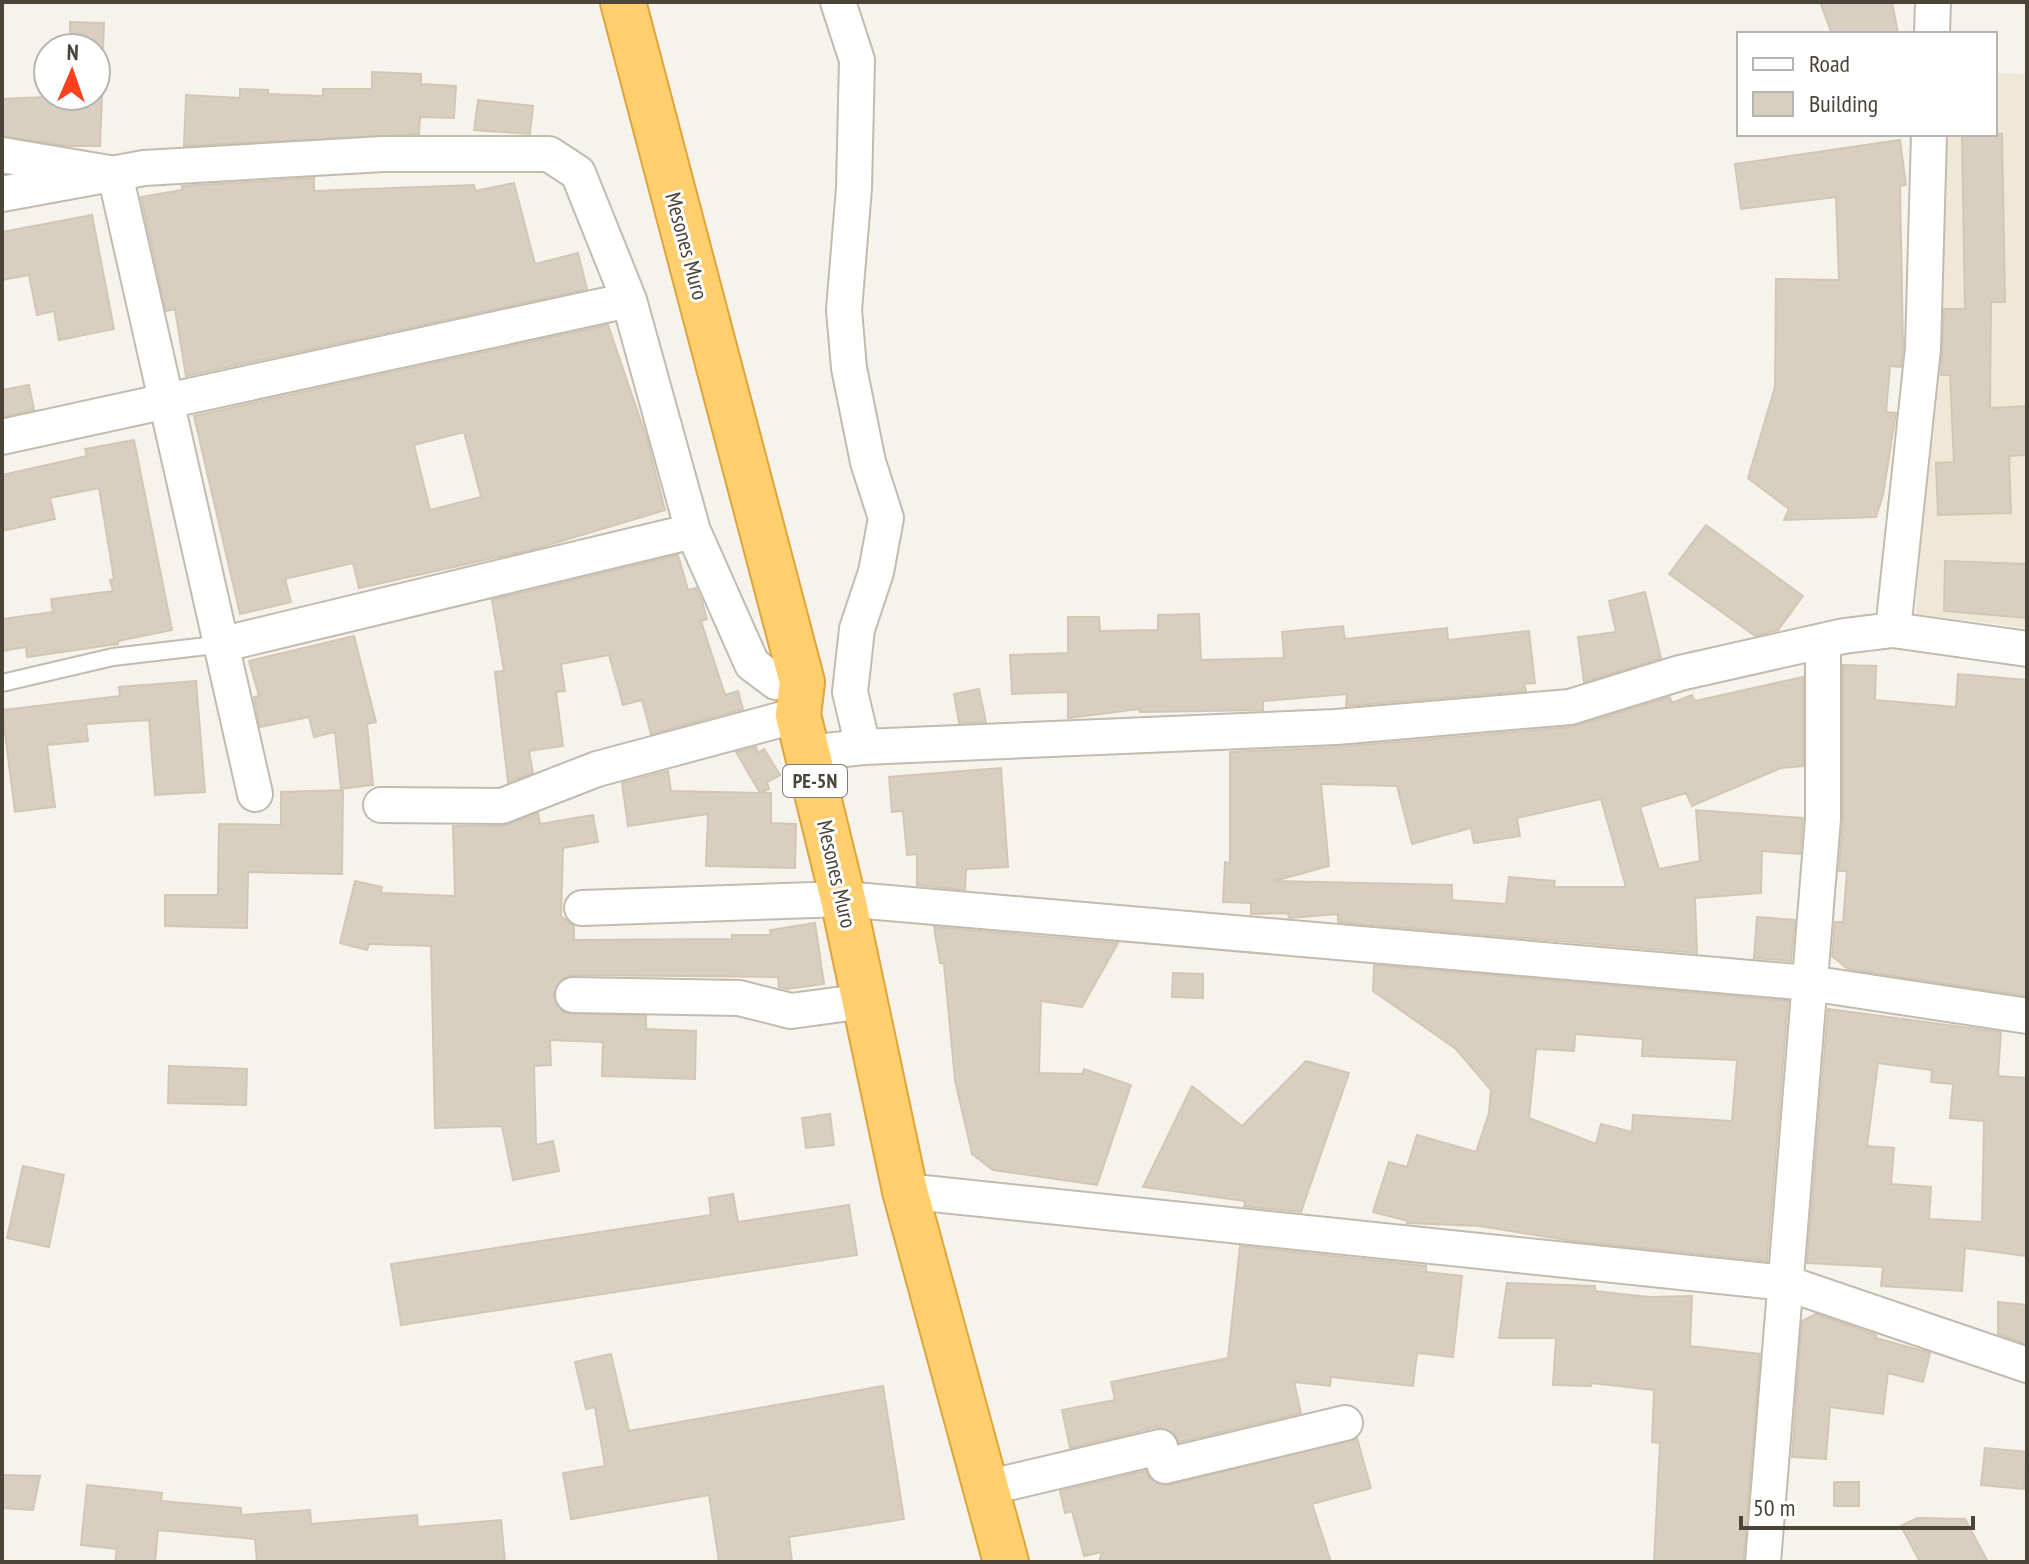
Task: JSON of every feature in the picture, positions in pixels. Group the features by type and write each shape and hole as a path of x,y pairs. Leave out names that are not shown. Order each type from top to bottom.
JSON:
{"highway":[{"name":"Mesones Muro","path":"623,2 803,716 905,1191 1006,1562"}],"street":[{"path":"838,2 857,60 854,188 844,310 849,368 868,462 886,518 876,572 857,629 850,692 863,747"},
{"path":"1932,32 1933,2"},
{"path":"1893,630 1923,348 1929,136"},
{"path":"2,194 144,168 383,154 549,154 578,173 629,300 693,531 752,664 776,682 803,716 863,747 1336,727 1570,707 1680,673 1823,641 1893,630 2027,649"},
{"path":"2,155 115,174"},
{"path":"115,174 196,541 224,644 255,794"},
{"path":"2,437 629,300"},
{"path":"224,644 693,531"},
{"path":"1763,1562 1823,819 1823,641"},
{"path":"381,805 502,806 597,769 803,716"},
{"path":"582,908 843,899 1809,983 2027,1016"},
{"path":"573,995 739,998 791,1011 865,1001"},
{"path":"905,1191 1786,1283 2027,1365"},
{"path":"986,1488 1160,1447 1165,1466 1345,1423"}],"lane":[{"path":"2,683 113,657 224,644"}],"shaded area":[{"path":"1997,73 2027,74 2027,628 1916,614 1945,136 1997,136"}],"building":[{"path":"1820,2 1892,2 1898,32 1831,32"},
{"path":"70,22 104,23 104,32 70,32"},
{"path":"372,72 421,74 421,84 456,86 454,118 420,117 419,134 184,146 186,95 240,98 240,89 268,90 268,94 323,96 323,89 372,89"},
{"path":"32,98 32,112 101,112 100,146 68,146 2,136 2,99"},
{"path":"478,100 533,106 530,134 474,130"},
{"path":"2002,134 2005,302 1991,302 1990,408 2027,406 2027,455 2009,456 2011,513 1938,515 1936,463 1954,462 1950,375 1941,375 1944,309 1965,309 1962,136"},
{"path":"1900,140 1906,185 1900,186 1903,347 1901,367 1890,366 1886,412 1896,413 1883,495 1876,517 1784,520 1789,509 1748,478 1775,387 1776,279 1839,280 1836,197 1741,209 1735,164"},
{"path":"314,178 314,191 474,185 475,191 514,183 535,264 578,253 587,289 186,376 175,309 166,311 141,197 182,190 182,186"},
{"path":"92,215 114,329 59,340 54,311 37,315 29,275 2,280 2,232"},
{"path":"608,325 647,439 665,510 535,549 359,588 353,563 285,579 291,602 240,614 194,416","holes":["464,432 481,497 430,510 414,445"]},
{"path":"29,385 34,410 2,417 2,390"},
{"path":"134,440 172,630 118,641 118,644 27,657 26,647 2,651 2,619 53,612 51,599 113,591 110,580 114,579 99,488 50,498 55,519 2,531 2,475 87,456 85,449"},
{"path":"1706,525 1803,596 1778,630 1755,636 1669,574"},
{"path":"678,555 688,590 696,588 702,601 707,619 701,621 725,695 738,691 743,709 651,734 642,700 623,705 609,655 561,664 565,691 556,692 563,746 529,751 533,773 508,782 495,672 504,671 492,600"},
{"path":"1945,561 2027,564 2027,618 1944,611"},
{"path":"1645,592 1661,658 1584,682 1578,637 1616,632 1609,601"},
{"path":"1199,614 1201,660 1284,658 1282,632 1343,626 1345,639 1447,628 1448,640 1529,631 1535,683 1524,684 1526,691 1346,706 1347,694 1263,701 1263,710 1140,712 1139,709 1068,718 1068,692 1012,694 1010,655 1068,653 1068,617 1099,617 1100,631 1158,630 1158,615"},
{"path":"354,636 376,722 367,724 373,785 341,789 335,732 314,737 309,717 260,727 254,697 259,696 249,661"},
{"path":"1843,665 1876,666 1875,700 1956,707 1958,674 2027,680 2027,996 1848,969 1832,956 1835,922 1843,922 1847,871 1839,871 1843,819"},
{"path":"1803,677 1803,766 1781,768 1692,806 1686,793 1640,807 1659,869 1700,861 1696,810 1803,818 1800,854 1762,851 1761,893 1695,898 1697,953 1338,922 1338,914 1289,918 1288,913 1251,914 1251,903 1223,902 1225,862 1230,863 1230,752 1338,747 1572,727 1670,697 1672,703 1692,695 1695,701","holes":["1321,784 1397,786 1412,844 1471,828 1474,843 1520,836 1517,818 1601,799 1626,887 1554,887 1555,881 1509,877 1506,904 1452,900 1452,885 1274,881 1329,866"]},
{"path":"196,681 205,792 155,795 149,720 86,724 88,741 47,745 55,807 15,812 2,710 120,696 119,687"},
{"path":"979,689 986,722 959,723 954,694"},
{"path":"756,747 758,753 764,749 780,775 767,782 769,789 761,793 771,793 771,823 796,824 795,868 706,866 708,814 628,826 622,783 668,771 671,791 760,793 736,752"},
{"path":"1001,768 1008,867 966,869 965,890 917,885 917,854 907,855 903,811 892,812 889,777"},
{"path":"343,790 342,874 248,872 247,928 165,926 165,895 218,895 219,824 281,825 281,792"},
{"path":"538,813 540,824 593,815 598,842 563,848 561,916 574,926 574,940 732,939 732,935 771,935 770,930 815,923 824,984 787,989 779,987 778,977 573,975 563,978 553,995 563,1012 646,1016 646,1029 696,1031 695,1079 602,1076 603,1042 550,1040 551,1065 534,1066 536,1145 553,1141 559,1171 513,1180 502,1126 435,1128 431,946 369,944 367,950 340,943 355,881 382,887 381,893 455,896 453,826 502,826"},
{"path":"1757,917 1795,920 1791,961 1754,958"},
{"path":"934,927 1118,943 1082,1007 1041,1001 1039,1073 1082,1074 1084,1069 1131,1085 1097,1185 993,1170 972,1154 955,1080 944,964 940,963"},
{"path":"1374,965 1788,1001 1767,1261 1573,1241 1479,1226 1407,1223 1373,1212 1389,1162 1407,1167 1417,1135 1476,1152 1489,1113 1491,1090 1456,1049 1373,991","holes":["1575,1034 1643,1039 1642,1056 1737,1060 1732,1121 1633,1115 1632,1132 1601,1124 1596,1144 1529,1118 1536,1049 1574,1051"]},
{"path":"1173,973 1203,974 1203,998 1172,997"},
{"path":"1828,1009 2001,1032 1998,1076 2027,1078 2027,1256 1965,1248 1962,1291 1881,1286 1883,1267 1807,1263","holes":["1878,1063 1932,1070 1931,1082 1953,1084 1950,1118 1984,1121 1982,1222 1929,1219 1931,1187 1891,1184 1894,1148 1867,1146"]},
{"path":"1306,1061 1349,1073 1301,1212 1244,1206 1245,1201 1143,1187 1192,1086 1242,1126"},
{"path":"169,1066 247,1069 246,1105 168,1103"},
{"path":"830,1114 834,1145 806,1148 802,1118"},
{"path":"23,1166 64,1175 49,1247 7,1238"},
{"path":"733,1194 738,1222 849,1205 857,1255 401,1325 391,1264 711,1215 709,1198"},
{"path":"1240,1246 1426,1266 1426,1272 1462,1276 1453,1357 1417,1353 1413,1386 1331,1377 1330,1386 1294,1382 1301,1413 1179,1442 1174,1433 1156,1427 1070,1448 1062,1410 1115,1400 1111,1382 1228,1358"},
{"path":"1507,1283 1595,1286 1595,1291 1649,1297 1692,1296 1690,1346 1760,1354 1743,1562 1654,1562 1660,1443 1652,1442 1654,1390 1591,1383 1591,1386 1553,1385 1556,1338 1499,1338"},
{"path":"1998,1302 2027,1305 2027,1344 1998,1334"},
{"path":"1816,1314 1876,1335 1876,1338 1930,1353 1923,1382 1888,1373 1883,1414 1830,1407 1826,1459 1792,1457 1802,1321"},
{"path":"611,1354 629,1431 883,1386 904,1519 789,1537 792,1562 719,1562 709,1495 571,1519 563,1473 605,1466 595,1407 586,1409 575,1362"},
{"path":"1357,1438 1371,1488 1312,1504 1331,1562 1099,1562 1102,1552 1084,1556 1072,1511 1065,1513 1060,1491 1146,1471 1151,1480 1170,1485"},
{"path":"1985,1448 2027,1452 2024,1489 1981,1485"},
{"path":"2,1475 40,1476 33,1510 2,1508"},
{"path":"1834,1482 1859,1482 1859,1506 1834,1506"},
{"path":"87,1485 162,1493 161,1501 241,1508 241,1515 310,1510 311,1524 417,1515 418,1527 501,1520 505,1562 257,1562 255,1539 158,1530 155,1562 115,1562 117,1549 81,1545"},
{"path":"1917,1518 1965,1519 1988,1562 1920,1562 1901,1526"}]}
